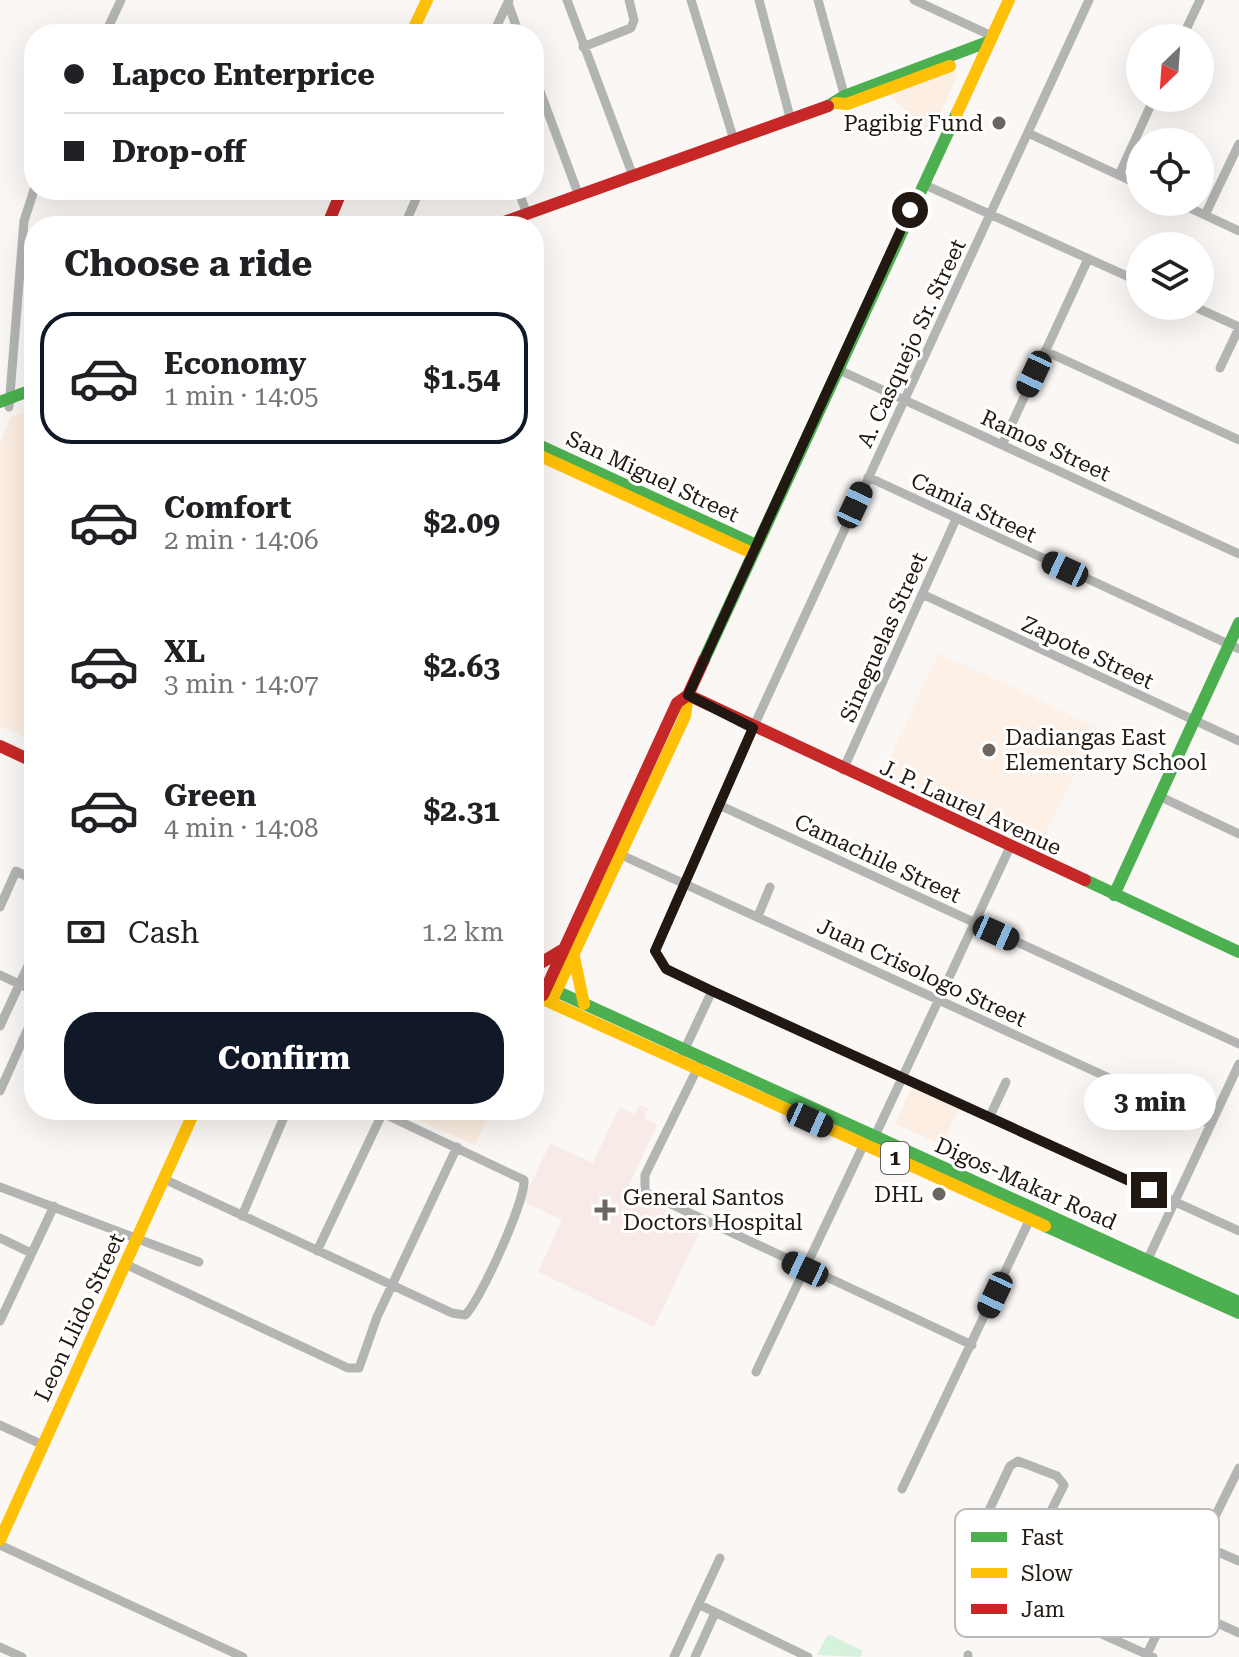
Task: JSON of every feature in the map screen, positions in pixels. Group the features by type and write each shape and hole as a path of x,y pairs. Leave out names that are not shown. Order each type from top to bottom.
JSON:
{"main road":[{"path":"419,24 427,0"},
{"path":"546,995 614,851 677,703 688,695 1009,0"},
{"path":"842,101 989,43"},
{"path":"521,216 790,117 949,66 989,43"},
{"path":"949,66 965,79 967,92"},
{"path":"5,405 24,395"},
{"name":"San Miguel Street","path":"544,448 754,549"},
{"name":"San Miguel Street","path":"544,457 754,549"},
{"path":"1114,895 1194,721 1234,646 1239,623"},
{"name":"J. P. Laurel Avenue","path":"688,695 843,770 1239,952"},
{"path":"0,746 24,757"},
{"path":"544,962 568,950"},
{"path":"568,950 584,1004"},
{"name":"Digos-Makar Road","path":"546,995 584,1004 682,1055"},
{"name":"Digos-Makar Road","path":"546,995 1145,1265 1239,1313"},
{"name":"Leon Llido Street","path":"0,1543 191,1120"},
{"name":"Digos-Makar Road","path":"870,1140 1030,1219 1239,1302"}],"street":[{"path":"110,24 121,0"},
{"path":"567,0 633,176"},
{"path":"583,47 631,28 634,20 629,0"},
{"path":"691,0 733,137"},
{"path":"759,0 790,117"},
{"path":"818,0 842,101"},
{"path":"914,0 989,43"},
{"path":"943,14 946,0"},
{"name":"A. Casquejo Sr. Street","path":"712,991 661,965 656,946 753,728 1089,0"},
{"path":"1189,24 1200,0"},
{"path":"498,24 508,1"},
{"path":"508,1 516,24"},
{"path":"544,102 579,196"},
{"path":"1119,175 1148,112"},
{"path":"1028,133 1126,178"},
{"path":"1214,196 1239,144"},
{"path":"923,184 1126,276"},
{"path":"522,200 527,214"},
{"path":"1207,216 1239,231"},
{"path":"5,405 24,221"},
{"path":"1002,445 1088,259"},
{"path":"1214,316 1239,328 1220,368"},
{"path":"1045,351 1239,440"},
{"name":"Ramos Street","path":"837,369 1239,554"},
{"name":"Camia Street","path":"868,477 1234,646"},
{"name":"Sineguelas Street","path":"843,770 956,519"},
{"name":"Zapote Street","path":"922,594 1239,741"},
{"path":"1159,796 1239,834"},
{"name":"Camachile Street","path":"719,805 1239,1044"},
{"path":"756,1372 903,1076 1010,847"},
{"name":"Juan Crisologo Street","path":"614,851 1210,1124"},
{"path":"0,907 16,871 24,875"},
{"path":"758,916 770,887"},
{"path":"0,1026 24,974"},
{"path":"0,975 24,987"},
{"path":"682,1055 712,991 1239,1231"},
{"path":"0,1091 24,1037"},
{"path":"700,1063 643,1179 645,1192 972,1345"},
{"path":"1145,1265 1239,1064"},
{"path":"990,1116 1006,1082"},
{"path":"242,1216 283,1120"},
{"path":"317,1251 377,1120"},
{"path":"164,1179 452,1313 465,1315 502,1246 520,1201 524,1180 400,1120"},
{"path":"125,1264 354,1370 362,1362 393,1285 457,1147"},
{"path":"0,1187 199,1262"},
{"path":"0,1321 54,1206"},
{"path":"902,1489 1030,1219"},
{"path":"0,1238 31,1253"},
{"path":"0,1288 12,1293"},
{"path":"0,1425 43,1445"},
{"path":"991,1509 1014,1461 1057,1476 1064,1485 1052,1509"},
{"path":"1219,1510 1239,1468"},
{"path":"0,1543 243,1657"},
{"path":"1219,1552 1239,1561"},
{"path":"674,1657 720,1558"},
{"path":"700,1605 808,1657"},
{"path":"695,1657 715,1613"},
{"path":"1219,1623 1239,1633"},
{"path":"1108,1637 1150,1656 1158,1637"},
{"path":"5,1652 22,1657"}],"shaded area":[{"path":"951,69 957,75 931,137 888,93"},
{"path":"24,412 24,737 0,726 0,443 11,417"},
{"name":"Dadiangas East Elementary School","path":"939,653 1097,727 1038,849 882,773"},
{"path":"912,1087 959,1108 942,1145 895,1124"},
{"name":"General Santos Doctors Hospital","path":"640,1105 648,1109 644,1118 657,1125 626,1191 702,1227 654,1327 538,1272 562,1220 523,1201 550,1143 593,1163 619,1107 635,1114"},
{"path":"418,1120 486,1120 475,1145"}],"green space":[{"path":"828,1634 863,1651 860,1657 817,1655"}],"traffic: fast":[{"path":"828,106 844,96 990,41"},
{"path":"704,660 957,113"},
{"path":"0,402 24,393"},
{"path":"544,448 756,545"},
{"path":"1114,895 1239,623"},
{"path":"1085,880 1239,952"},
{"path":"544,986 1239,1302"},
{"path":"1045,1226 1239,1313"}],"traffic: slow":[{"path":"416,24 427,0"},
{"path":"957,113 1009,0"},
{"path":"836,103 847,104 950,66"},
{"path":"544,458 752,553"},
{"path":"553,998 685,716 688,695"},
{"path":"573,952 584,1004"},
{"path":"544,1000 1045,1226"},
{"path":"0,1540 190,1120"}],"traffic: jam":[{"path":"521,216 828,106"},
{"path":"331,216 338,200"},
{"path":"544,993 677,703 688,695 704,660"},
{"path":"688,695 1085,880"},
{"path":"0,746 24,757"},
{"path":"544,961 564,949"}],"place":[{"name":"Pagibig Fund","path":"999,123"},
{"name":"Dadiangas East Elementary School","path":"989,750"},
{"name":"DHL","path":"939,1194"},
{"name":"General Santos Doctors Hospital","path":"605,1210"}],"route":[{"path":"910,210 688,695 753,728 656,946 656,957 666,969 712,991 1149,1190"}]}
